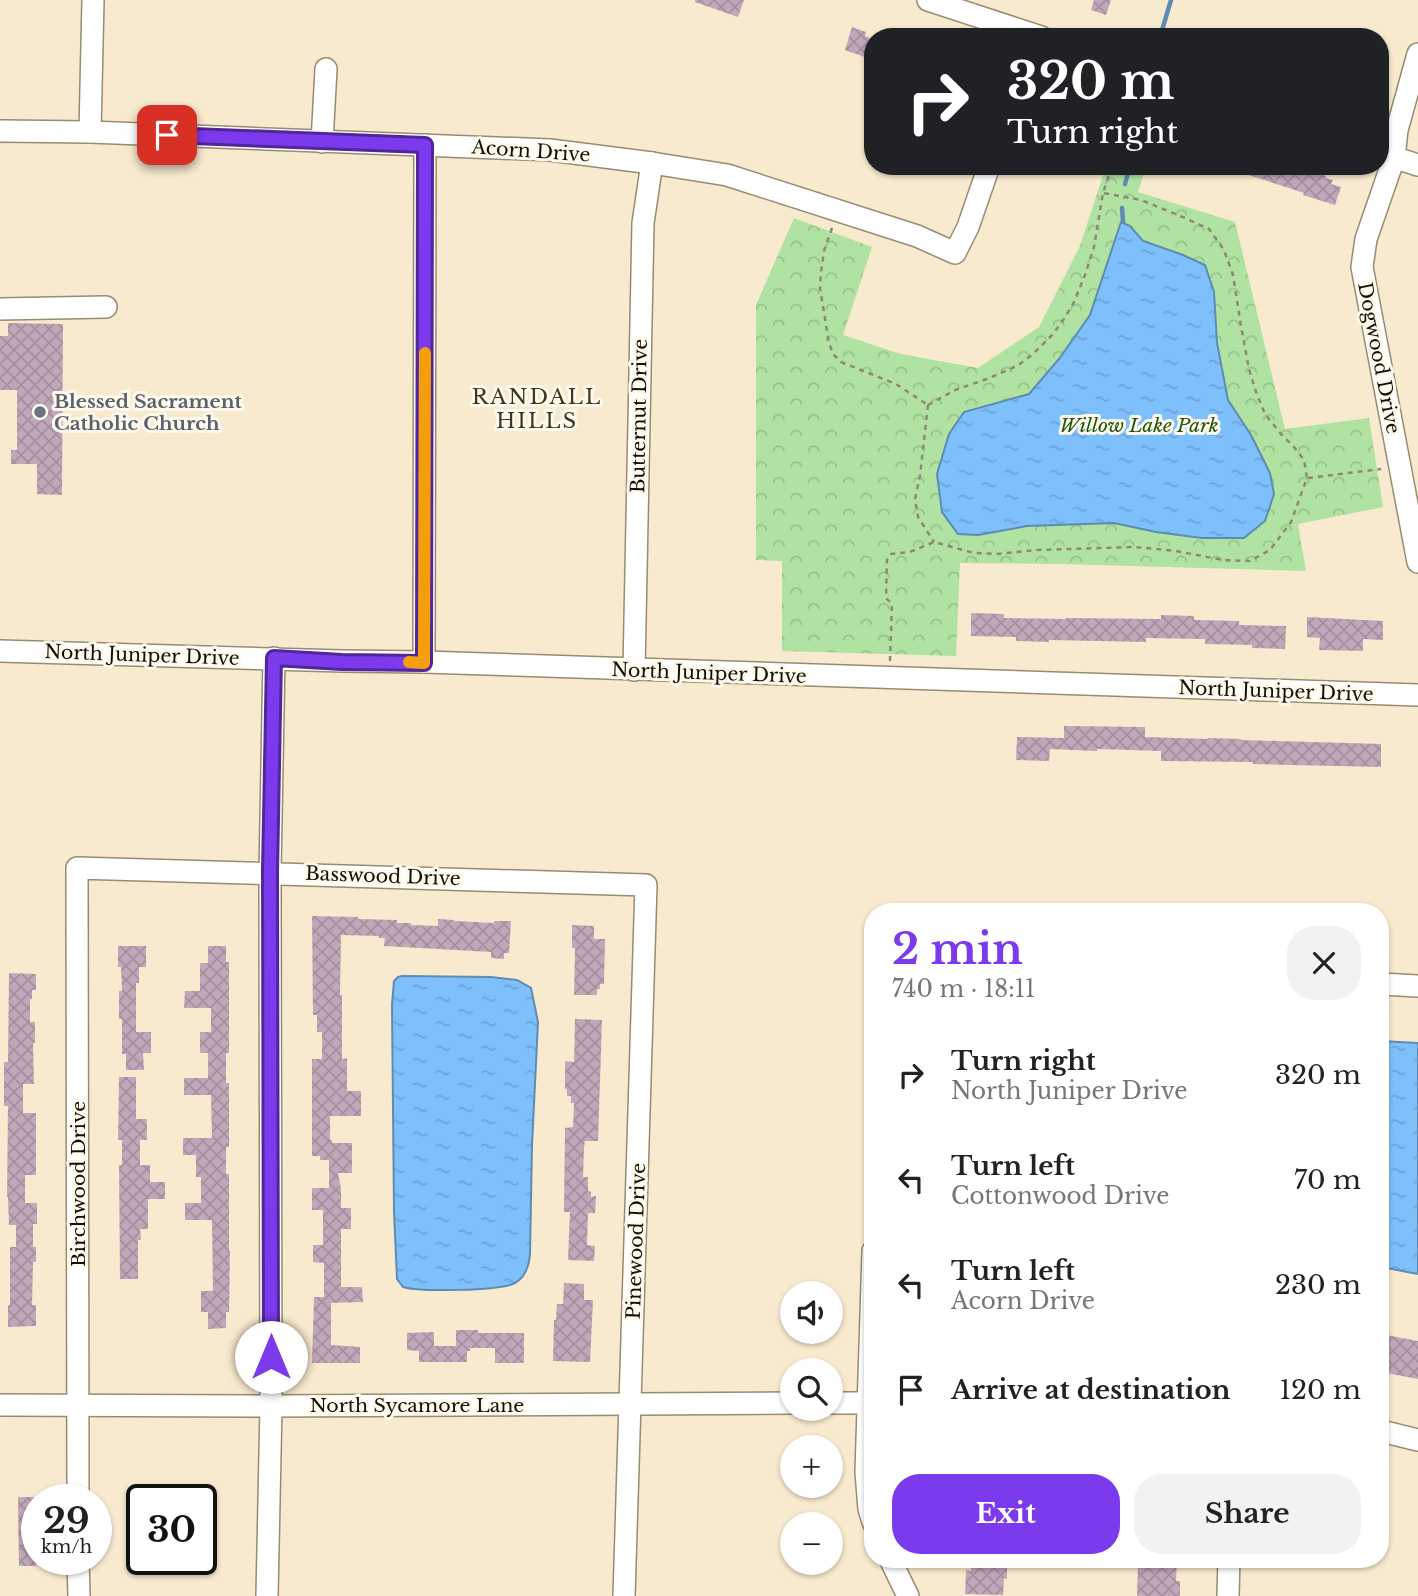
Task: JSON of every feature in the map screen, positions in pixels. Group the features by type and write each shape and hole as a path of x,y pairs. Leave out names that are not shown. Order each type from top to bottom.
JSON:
{"street":[{"path":"90,132 93,0"},
{"path":"928,0 1012,28"},
{"name":"Dogwood Drive","path":"1389,150 1418,54"},
{"path":"323,142 326,69"},
{"name":"Dogwood Drive","path":"1389,153 1408,136 1418,110"},
{"name":"Acorn Drive","path":"0,131 90,132 550,150 652,163 727,175 917,236 955,253 968,227 986,175"},
{"path":"424,663 425,145"},
{"path":"1389,156 1418,165"},
{"name":"Butternut Drive","path":"634,670 643,223 652,163"},
{"name":"Dogwood Drive","path":"1382,175 1362,267 1418,562"},
{"path":"0,309 106,307"},
{"name":"North Juniper Drive","path":"0,651 1418,695"},
{"path":"267,1596 271,1406 270,872 274,658"},
{"name":"Basswood Drive","path":"77,868 646,885"},
{"name":"Birchwood Drive","path":"77,868 78,1484"},
{"name":"Pinewood Drive","path":"624,1596 646,885"},
{"path":"1389,984 1418,986 1418,967"},
{"path":"843,1402 864,1403"},
{"name":"North Sycamore Lane","path":"0,1405 780,1403"},
{"path":"1389,1433 1418,1440"},
{"path":"894,1568 908,1596"},
{"path":"1228,1596 1229,1568"},
{"path":"79,1575 79,1596"},
{"path":"613,1596 624,1596"}],"path":[{"path":"928,405 955,390 1017,366 1052,335 1074,302 1085,275 1110,175"},
{"path":"889,679 892,604 886,598 887,560 891,554 910,552 934,542 974,553 1135,547 1223,560 1250,561 1270,550 1291,522 1307,478 1304,460 1265,414 1256,393 1242,337 1233,275 1224,250 1209,229 1138,199 1105,193"},
{"path":"838,209 824,251 820,288 833,354 841,362 896,384 928,405"},
{"path":"928,405 915,499 918,517 934,542"},
{"path":"1307,478 1404,478"}],"green space":[{"name":"Willow Lake Park","path":"1103,175 1143,175 1138,192 1235,222 1285,429 1369,418 1383,507 1298,524 1306,571 960,563 956,656 782,651 782,561 756,560 756,305 794,218 872,247 843,335 901,354 978,368 1039,327 1080,246"}],"water":[{"path":"1121,222 1130,226 1143,241 1205,265 1214,292 1217,343 1228,400 1251,435 1270,473 1274,494 1265,521 1244,538 1202,538 1114,523 1027,526 978,535 958,534 942,512 937,474 949,434 964,412 1029,394 1059,359 1090,315"},
{"path":"402,976 491,977 517,980 531,988 538,1022 530,1254 522,1278 507,1286 426,1290 403,1287 397,1279 392,1005 394,981"},
{"path":"1389,1041 1418,1043 1418,1274 1389,1269"}],"building":[{"path":"695,0 744,0 738,17"},
{"path":"1094,0 1111,0 1106,15 1091,10"},
{"path":"852,27 864,31 864,57 845,50"},
{"path":"1248,175 1323,175 1333,180 1331,184 1341,187 1335,205 1303,195 1304,193"},
{"name":"Blessed Sacrament Catholic Church","path":"8,323 63,324 62,495 37,494 37,464 11,464 11,450 17,450 17,390 0,390 0,336 8,336"},
{"path":"971,613 1004,614 1004,618 1066,619 1161,619 1161,615 1194,616 1194,620 1239,621 1239,625 1286,626 1285,649 1205,644 1205,639 1146,638 1146,642 1049,642 1016,641 1016,637 971,636"},
{"path":"1307,617 1383,621 1383,640 1363,639 1363,651 1319,650 1320,638 1307,637"},
{"path":"1064,726 1145,727 1145,737 1381,744 1381,767 1161,761 1161,751 1097,749 1050,749 1049,761 1016,760 1017,737 1064,738"},
{"path":"312,916 397,920 397,923 438,926 438,919 494,923 511,921 509,953 504,953 504,959 491,958 491,952 384,946 385,938 379,936 341,935 342,1059 347,1058 347,1091 361,1091 361,1116 330,1116 330,1140 332,1143 352,1143 352,1173 338,1173 341,1208 351,1208 351,1229 341,1229 341,1287 362,1287 363,1302 331,1303 331,1345 360,1347 360,1363 312,1363 314,1297 324,1297 324,1263 313,1262 313,1245 323,1245 323,1210 312,1210 312,1188 329,1188 329,1160 312,1156 312,1059 322,1059 322,1032 317,1032 317,1015 313,1015"},
{"path":"572,925 594,926 594,939 605,939 604,984 600,984 597,995 574,995 575,948 572,948"},
{"path":"118,946 146,946 146,967 139,967 139,983 136,983 136,1032 151,1032 151,1053 143,1053 144,1070 126,1070 126,1054 122,1054 119,991 122,991"},
{"path":"208,946 226,946 226,962 229,962 229,1053 226,1053 226,1083 229,1083 229,1147 226,1147 226,1174 229,1174 230,1251 229,1312 226,1312 226,1328 208,1329 208,1312 201,1312 201,1291 213,1291 212,1220 185,1220 185,1203 201,1203 201,1177 196,1177 196,1155 183,1155 183,1138 212,1138 211,1095 184,1095 184,1078 208,1078 208,1053 200,1053 200,1032 211,1032 211,1008 184,1008 185,991 200,991 200,963 208,963"},
{"path":"9,973 36,974 36,990 32,990 30,999 30,1022 35,1022 34,1084 23,1084 23,1113 36,1113 36,1175 25,1175 25,1203 37,1203 37,1224 33,1224 36,1262 33,1262 32,1305 36,1305 36,1326 8,1327 10,1247 16,1247 16,1225 9,1225 8,1106 4,1106 4,1062 8,1062"},
{"path":"575,1019 602,1020 598,1141 585,1141 583,1177 588,1177 591,1197 596,1196 595,1213 588,1213 587,1245 595,1246 594,1261 568,1260 570,1212 564,1212 565,1128 573,1127 574,1103 571,1103 571,1096 567,1096 565,1089 565,1061 574,1062"},
{"path":"119,1077 136,1077 136,1119 147,1119 147,1140 140,1140 140,1165 150,1165 150,1182 165,1182 165,1199 148,1199 148,1229 140,1229 141,1240 138,1240 138,1279 120,1279 119,1165 122,1165 122,1140 118,1140"},
{"path":"564,1283 584,1284 584,1300 593,1300 590,1362 553,1361 554,1320 557,1304 563,1304"},
{"path":"456,1330 524,1333 524,1363 495,1363 495,1348 470,1348 470,1351 467,1351 467,1362 419,1362 419,1351 407,1350 407,1333 434,1332 434,1346 456,1346"},
{"path":"1389,1336 1418,1341 1418,1379 1389,1374"},
{"path":"18,1497 21,1497 21,1566"},
{"path":"971,1568 1007,1568 1003,1595 965,1594 966,1570 971,1571"},
{"path":"1138,1568 1177,1568 1176,1581 1180,1581 1180,1596 1137,1596"}],"waterway":[{"path":"1163,28 1171,0"},
{"path":"1125,184 1128,175"},
{"path":"1122,208 1123,221"}],"slow traffic":[{"path":"409,662 424,663 425,353"}],"place":[{"name":"Blessed Sacrament Catholic Church","path":"40,412"}],"district":[{"name":"RANDALL HILLS","path":"537,409"}],"route":[{"path":"167,135 425,145 424,663 274,658 270,872 271,1357"}]}
